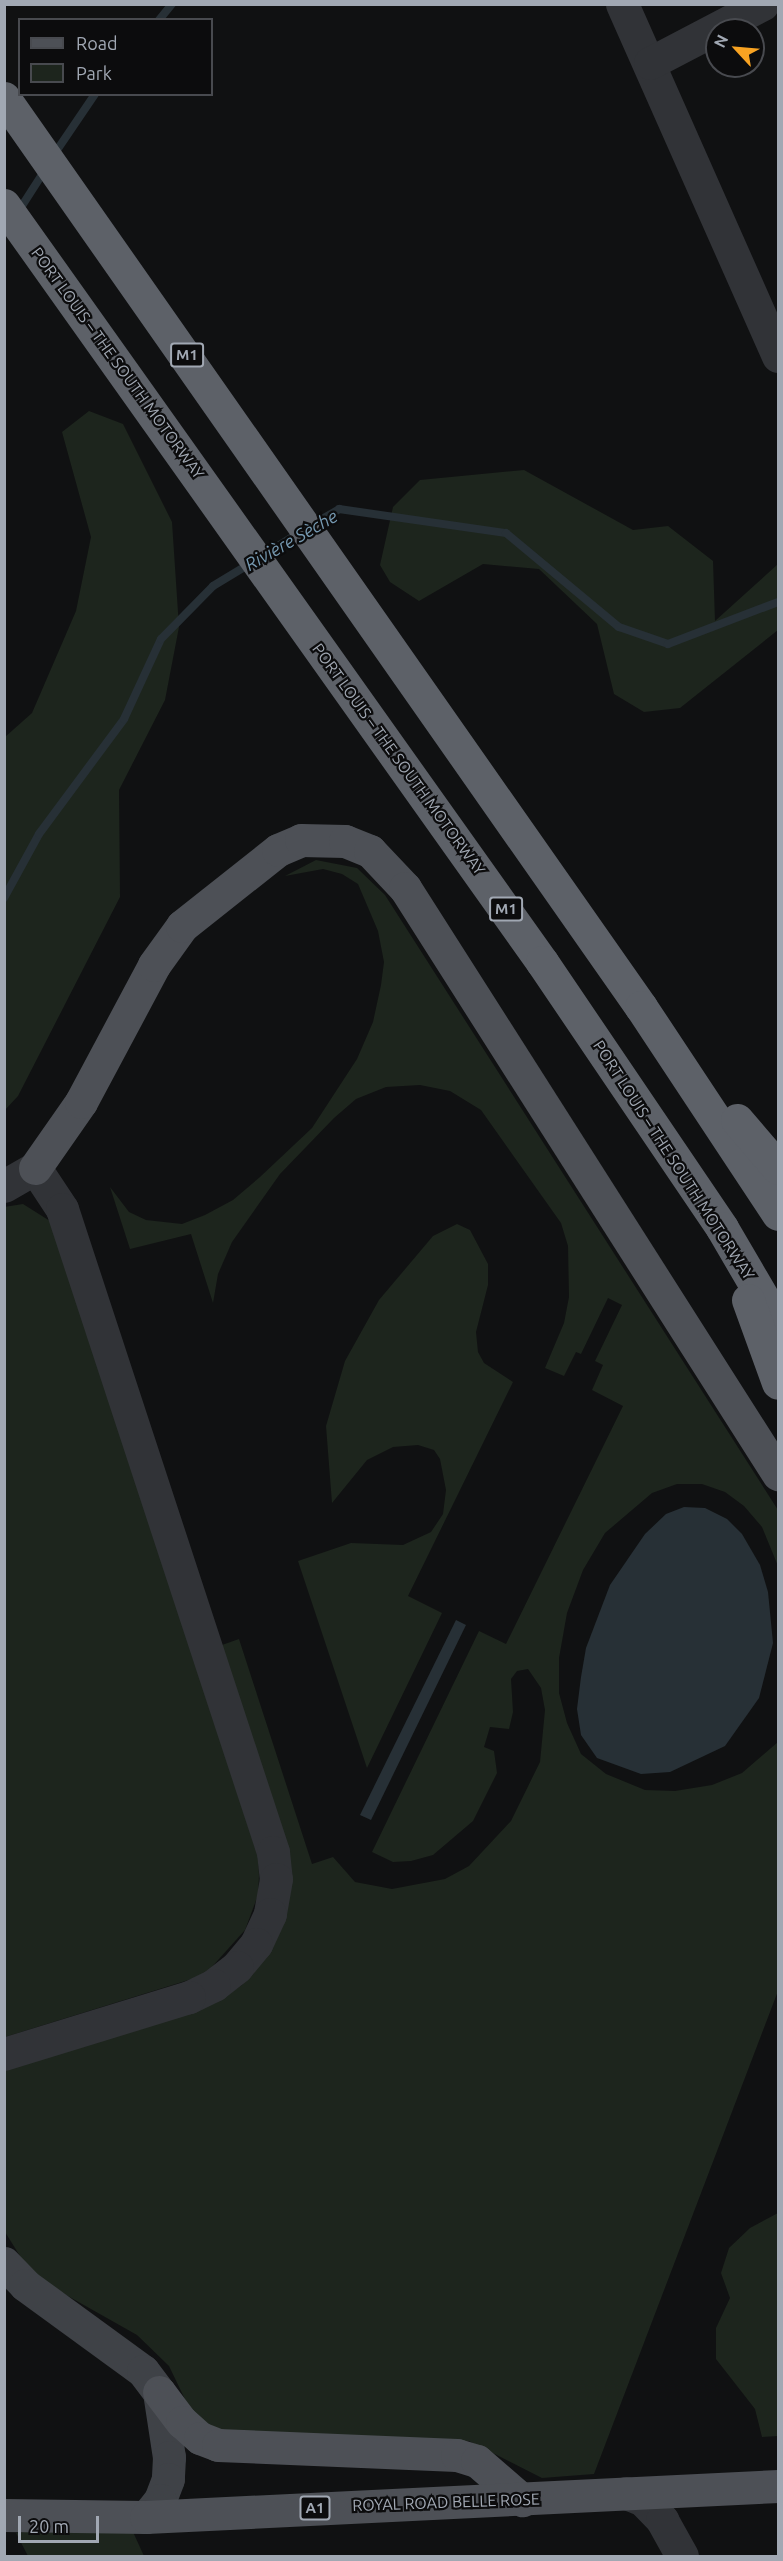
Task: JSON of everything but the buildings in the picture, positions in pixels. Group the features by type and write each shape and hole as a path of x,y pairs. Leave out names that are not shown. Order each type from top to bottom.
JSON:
{"highway":[{"name":"M1","path":"4,98 329,557 640,1006 778,1214"},
{"name":"PORT LOUIS – THE SOUTH MOTORWAY","path":"4,205 455,835 722,1228 778,1324"},
{"path":"640,1006 778,1168"},
{"path":"722,1228 778,1383"}],"main road":[{"path":"35,1168 81,1102 154,965 182,926 278,850 301,840 345,841 370,852 405,888 778,1474"},
{"path":"159,2392 182,2422 200,2438 218,2445 457,2455 477,2461 522,2500"},
{"name":"ROYAL ROAD BELLE ROSE","path":"4,2515 146,2517 778,2486"}],"street":[{"path":"622,4 776,346"},
{"path":"650,63 763,4"},
{"path":"4,1186 35,1168 62,1209 273,1852 276,1879 270,1914 256,1944 237,1967 214,1985 189,1997 4,2054"},
{"path":"4,2263 25,2286 143,2371 159,2392 169,2457 168,2479 160,2500 146,2517"},
{"path":"626,2493 643,2500 662,2520 682,2556"}],"green space":[{"path":"89,411 123,424 172,522 179,627 165,700 119,790 120,897 18,1096 5,1110 5,737 32,713 76,611 91,537 62,432"},
{"path":"524,470 633,530 668,526 713,561 715,621 778,564 778,630 680,708 644,712 614,694 597,624 539,569 483,564 419,601 390,582 380,565 393,507 420,480"},
{"path":"316,860 357,868 385,895 778,1510 778,1566 762,1527 744,1506 725,1492 702,1484 677,1484 652,1493 605,1533 583,1570 567,1613 559,1658 559,1693 567,1723 581,1754 606,1774 645,1790 675,1791 712,1785 742,1773 778,1742 778,1991 594,2474 542,2478 469,2441 228,2437 193,2416 169,2366 137,2335 52,2287 25,2264 5,2232 5,2069 223,1998 242,1985 272,1943 222,1645 239,1639 312,1864 333,1857 355,1882 392,1889 445,1879 469,1866 511,1821 540,1762 545,1710 541,1688 528,1669 517,1671 511,1679 513,1712 509,1729 490,1727 484,1747 494,1751 497,1773 473,1821 433,1855 411,1861 393,1862 372,1852 479,1631 506,1644 623,1406 592,1390 603,1365 595,1361 622,1305 608,1298 581,1354 576,1352 564,1376 545,1368 564,1323 569,1297 568,1246 561,1223 481,1110 450,1091 420,1085 386,1087 356,1099 334,1118 280,1174 232,1242 218,1274 213,1303 191,1234 130,1249 110,1187 129,1212 146,1220 182,1224 205,1215 233,1200 312,1128 357,1059 373,1022 381,985 384,962 378,931 358,884 342,874 323,869 285,876"},
{"path":"23,1204 50,1221 258,1856 259,1876 258,1895 245,1930 210,1969 195,1978 5,2037 4,1207"},
{"path":"457,1224 470,1230 488,1264 488,1285 476,1332 478,1352 484,1363 513,1382 408,1596 442,1613 367,1768 298,1561 351,1543 403,1545 431,1532 443,1514 446,1490 440,1459 434,1450 418,1445 393,1447 367,1460 332,1503 326,1426 345,1361 379,1300 433,1236"},
{"path":"778,2213 778,2436 762,2437 755,2409 716,2359 716,2328 730,2298 721,2273 729,2248 750,2228"},
{"path":"128,2521 144,2556 28,2556 16,2533"}],"shaded area":[{"path":"684,1507 705,1508 727,1519 742,1534 760,1565 768,1592 773,1643 759,1698 725,1746 670,1772 641,1774 597,1758 581,1735 577,1709 581,1677 586,1648 610,1585 645,1534 666,1514"},
{"path":"456,1620 466,1625 371,1820 360,1815"}],"waterway":[{"path":"161,18 172,4"},
{"path":"53,156 94,96"},
{"path":"18,212 45,170"},
{"name":"Rivière Sèche","path":"310,526 339,509 506,533 619,627 668,644 778,602"},
{"name":"Rivière Sèche","path":"262,556 299,533"},
{"name":"Rivière Sèche","path":"4,898 39,834 124,719 161,639 213,586 251,563"}]}
